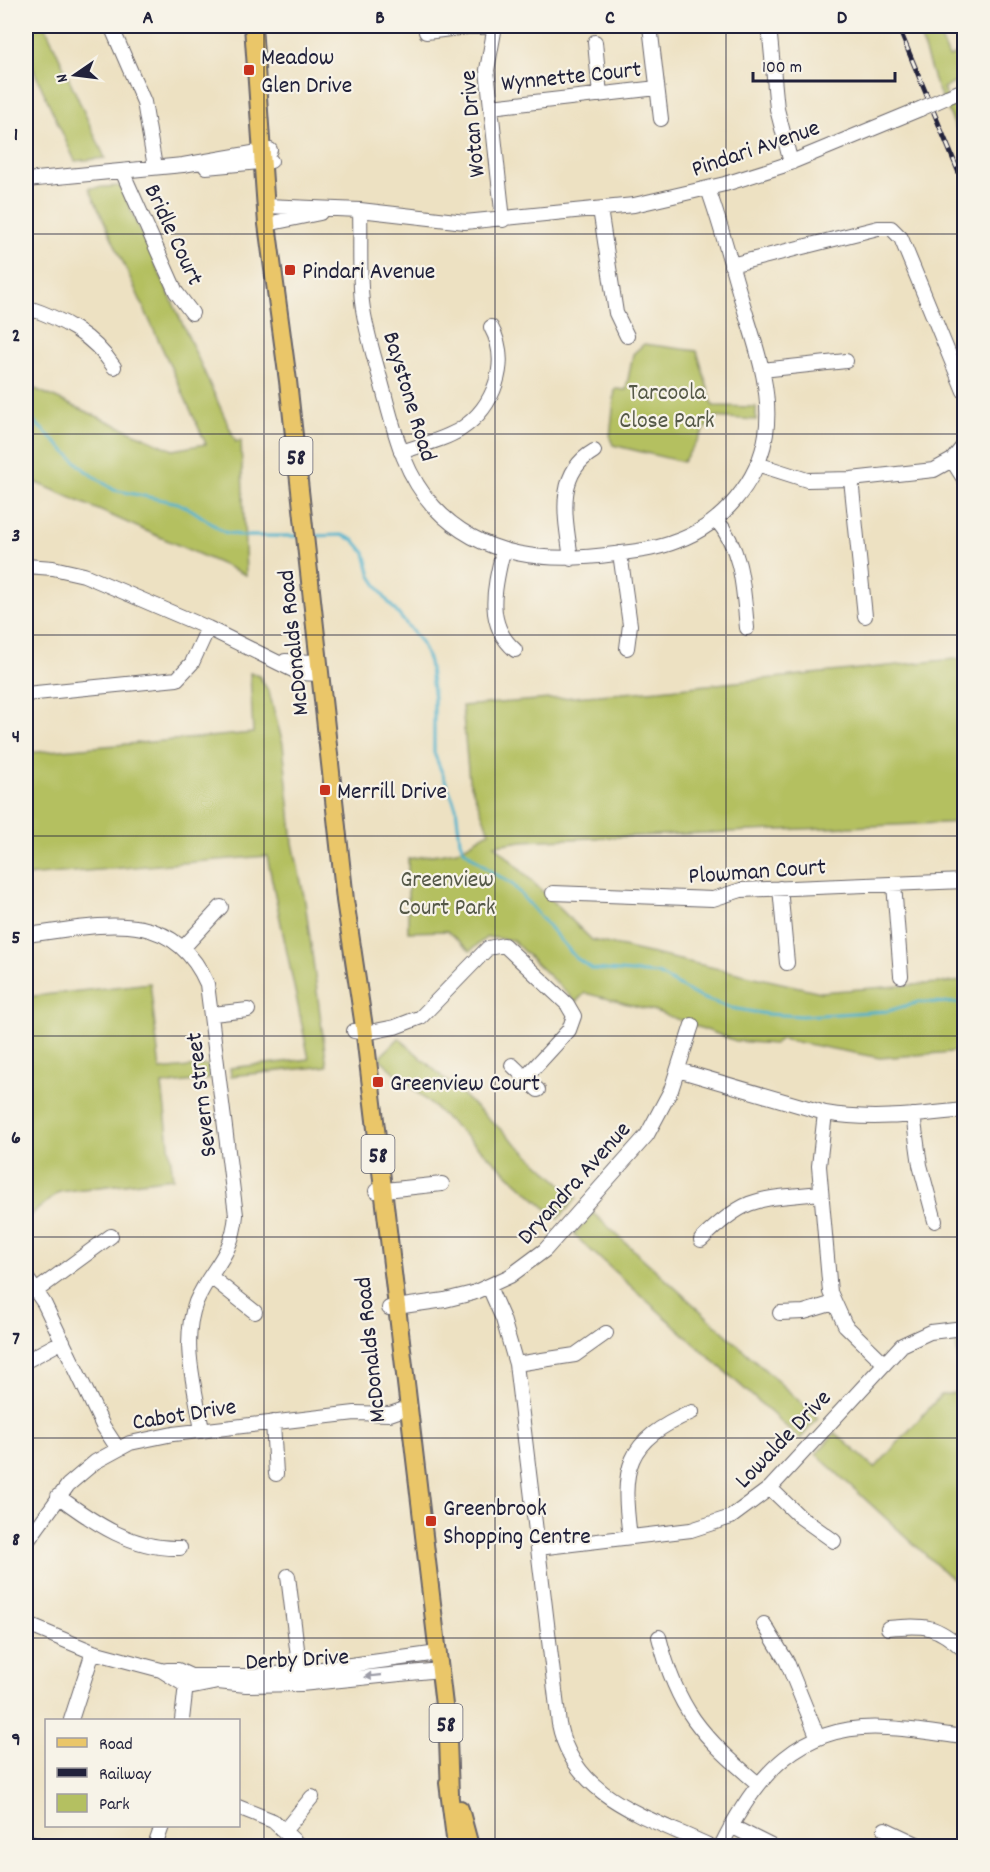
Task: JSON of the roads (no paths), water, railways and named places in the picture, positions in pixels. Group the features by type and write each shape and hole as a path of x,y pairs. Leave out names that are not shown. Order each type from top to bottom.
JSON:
{"main road":[{"name":"McDonalds Road","path":"254,26 271,215 319,668 403,1408 456,1846"},
{"name":"McDonalds Road","path":"434,1662 449,1764 450,1794"},
{"path":"449,1764 470,1846"}],"street":[{"path":"111,26 144,102 155,167"},
{"path":"426,32 495,26"},
{"name":"Wotan Drive","path":"495,26 487,70 503,220"},
{"name":"Wynnette Court","path":"650,26 661,119"},
{"path":"769,26 777,109 777,138 787,164"},
{"path":"595,42 600,95"},
{"name":"Wynnette Court","path":"491,107 657,88"},
{"name":"Pindari Avenue","path":"271,215 337,209 437,220 503,220 600,209 708,189 787,164 964,90"},
{"path":"26,181 155,167 183,165 206,167 266,156"},
{"name":"Bridle Court","path":"122,171 176,292 192,313"},
{"name":"Baystone Road","path":"360,210 364,316 401,452 415,482 435,508 459,529 503,551 542,559 571,559 620,553 679,541 716,519 738,495 757,464 765,436 768,410 762,370 708,189"},
{"path":"600,209 616,313 627,336"},
{"path":"731,265 878,228 891,228 901,238 964,391"},
{"path":"26,308 59,319 81,332 100,347 114,367"},
{"path":"401,452 461,429 486,405 496,384 500,363 497,340 491,327"},
{"path":"762,370 846,361"},
{"path":"757,464 807,480 851,480 924,472 943,466 952,460 964,445"},
{"path":"571,559 565,506 567,485 579,462 594,451"},
{"path":"952,460 964,479"},
{"path":"851,480 865,616"},
{"path":"716,519 727,532 738,557 747,628"},
{"path":"503,551 494,592 495,615 498,631 515,650"},
{"path":"620,553 630,625 627,648"},
{"path":"26,566 53,568 84,575 208,628 277,660 299,673 319,668"},
{"path":"26,694 161,682 182,676 192,663 208,628"},
{"path":"182,676 190,688"},
{"name":"Plowman Court","path":"553,893 713,899 733,891 964,881"},
{"path":"894,884 901,976"},
{"path":"780,888 787,963"},
{"path":"183,948 220,907"},
{"name":"Severn Street","path":"26,935 131,925 153,930 183,948 204,976 213,1014 236,1215 230,1247 197,1301 190,1325 189,1351 199,1431"},
{"path":"361,1030 395,1027 411,1022 429,1011 488,948 504,945 567,1004 574,1017 569,1030 525,1078"},
{"path":"213,1014 248,1010"},
{"name":"Dryandra Avenue","path":"393,1307 445,1300 489,1287 521,1269 545,1250 636,1149 665,1104 692,1025"},
{"path":"512,1065 538,1090"},
{"path":"678,1070 825,1113 863,1118 964,1110"},
{"path":"825,1113 819,1153 828,1278 834,1303 852,1333 884,1363"},
{"path":"913,1115 920,1165 935,1221"},
{"path":"379,1191 442,1184"},
{"path":"701,1240 726,1216 753,1201 821,1193"},
{"path":"36,1291 111,1236"},
{"path":"26,1277 63,1341 115,1450"},
{"path":"211,1277 255,1312"},
{"path":"489,1287 506,1326 516,1364 559,1724 569,1757 582,1776 600,1792 710,1846"},
{"path":"780,1313 804,1312 834,1303"},
{"name":"Lowalde Drive","path":"538,1548 691,1530 720,1522 744,1509 770,1488 902,1345 921,1335 964,1328"},
{"path":"516,1364 575,1355 606,1333"},
{"path":"26,1361 63,1341"},
{"name":"Cabot Drive","path":"26,1543 58,1496 83,1470 115,1450 155,1437 403,1408"},
{"path":"630,1537 626,1485 631,1461 651,1434 692,1413"},
{"path":"273,1422 276,1474"},
{"path":"770,1488 799,1516 834,1541"},
{"path":"58,1496 94,1522 121,1536 155,1547 180,1548"},
{"path":"288,1576 301,1678"},
{"path":"26,1618 55,1636"},
{"path":"26,1624 93,1652 160,1670 190,1683"},
{"path":"764,1624 787,1662 818,1738"},
{"path":"888,1628 918,1625 933,1628 951,1637 964,1650"},
{"path":"659,1637 669,1672 689,1715 717,1749 758,1782"},
{"path":"71,1719 93,1652"},
{"name":"Derby Drive","path":"190,1683 249,1676 301,1678 434,1662"},
{"path":"182,1719 190,1683"},
{"path":"186,1719 190,1683"},
{"path":"721,1846 758,1782 781,1759 818,1738 844,1731 872,1728 964,1737"},
{"path":"285,1830 312,1797"},
{"path":"240,1809 264,1816 285,1830 300,1846"},
{"path":"731,1826 771,1846"},
{"path":"155,1846 162,1827"},
{"path":"885,1829 921,1846"}],"waterway":[{"path":"26,414 86,471 114,490 178,503 224,532 243,536 300,536"},
{"path":"310,536 342,535 354,540 365,553 371,576 385,598 421,642 429,662 434,698 434,753 456,807 460,841 464,850 489,870 512,884 576,958 593,969 658,974 699,997 731,1008 766,1014 802,1016 888,1011 919,1002 964,1003"}],"railway":[{"path":"898,26 964,185"}],"place":[{"name":"Meadow Glen Drive","path":"249,70"},
{"name":"Pindari Avenue","path":"290,270"},
{"name":"Merrill Drive","path":"325,790"},
{"name":"Greenview Court","path":"378,1082"},
{"name":"Greenbrook Shopping Centre","path":"431,1521"}],"park label":[{"name":"Tarcoola Close Park","path":"667,405"},
{"name":"Greenview Court Park","path":"447,892"}]}
